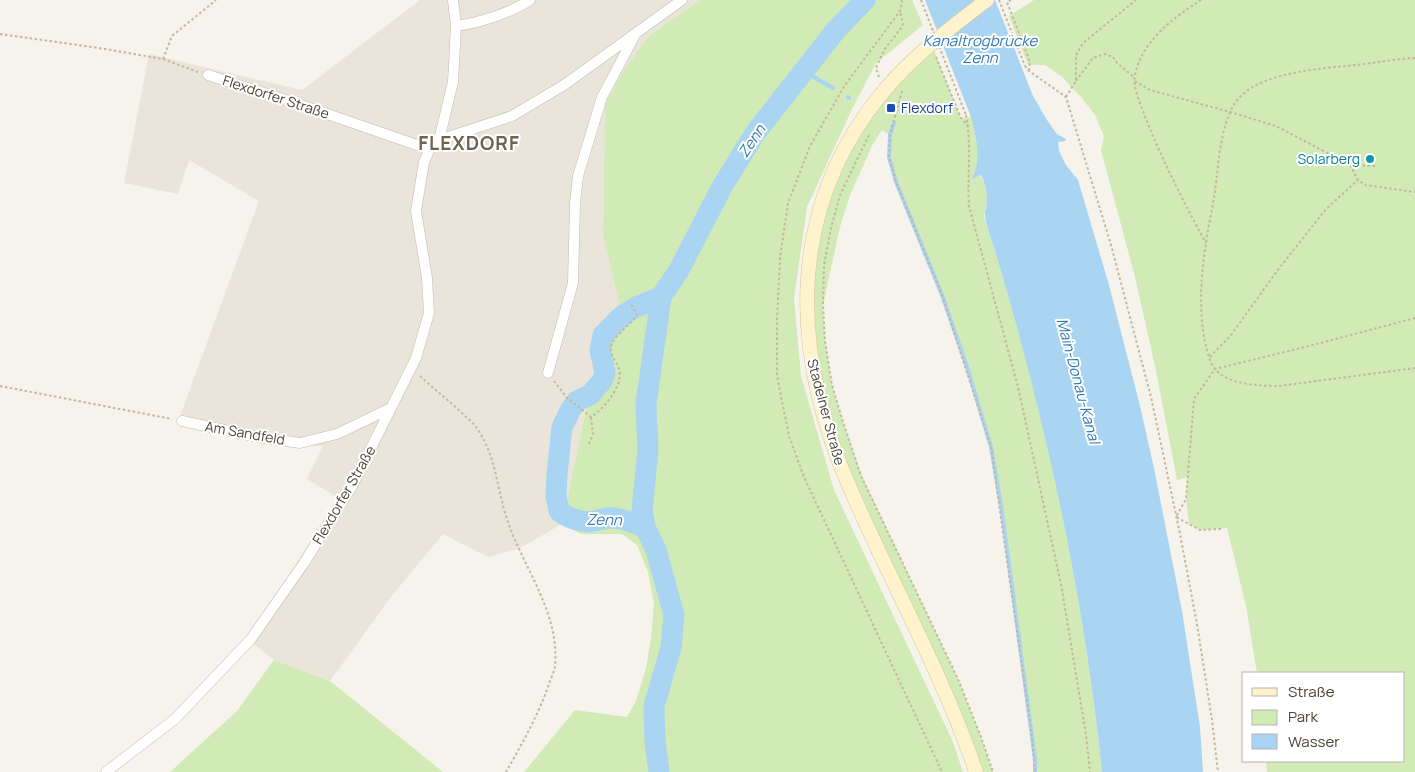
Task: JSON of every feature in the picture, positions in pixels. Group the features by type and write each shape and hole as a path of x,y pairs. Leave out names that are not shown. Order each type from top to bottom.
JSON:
{"main road":[{"name":"Stadelner Straße","path":"976,772 944,690 867,528 836,455 814,375 809,347 806,296 808,264 813,236 825,195 842,154 866,114 882,92 925,49 988,0"}],"street":[{"path":"439,140 453,82 456,26 453,0"},
{"path":"456,26 490,19 530,0"},
{"path":"430,148 439,140 512,116 564,85 682,0"},
{"path":"548,373 573,283 575,203 578,176 602,97 636,34"},
{"name":"Flexdorfer Straße","path":"106,772 175,720 251,638 304,563 352,486 412,367 429,313 427,278 416,211 424,162 430,148 416,145 208,75"},
{"name":"Am Sandfeld","path":"182,421 264,438 300,443 337,434 391,408"}],"path":[{"path":"162,59 172,36 216,0"},
{"path":"876,68 884,50 902,27 900,11 902,0"},
{"path":"921,0 969,127 969,206 1018,387 1061,584 1086,735 1090,772"},
{"path":"999,0 1025,66 1029,71 1066,97 1116,264 1151,397 1176,517 1197,624 1218,772"},
{"path":"1011,0 1007,2 1030,62 1029,71"},
{"path":"1076,81 1076,55 1083,42 1136,0"},
{"path":"1201,0 1160,31 1142,53 1134,81 1139,102 1159,151 1186,208 1206,243"},
{"path":"845,85 900,11"},
{"path":"0,34 162,59 208,75"},
{"path":"934,52 961,118 969,127"},
{"path":"1066,97 1093,58 1105,54 1113,58 1117,64 1134,77"},
{"path":"1415,58 1290,73 1256,85 1240,97 1230,112 1220,147 1200,296 1202,323 1210,357 1215,369 1231,380 1258,386 1279,386 1415,368"},
{"path":"1134,81 1150,90 1276,126 1350,165 1375,166"},
{"path":"902,91 890,135 889,157 896,182 942,295 991,447 1035,772"},
{"path":"872,130 840,196 831,228 824,265 823,314 832,385 862,476 958,679 993,772"},
{"path":"1350,165 1358,180 1365,185 1415,192"},
{"path":"1210,357 1231,335 1277,271 1326,209 1358,180"},
{"path":"591,417 611,398 618,383 620,372 617,362 610,352 615,338 633,322 637,314 630,303"},
{"path":"1176,517 1186,499 1194,399 1215,369 1415,318"},
{"path":"412,367 476,426 492,458 506,516 538,588 554,639 555,667 540,709 525,740 506,772"},
{"path":"548,373 567,398 591,417 593,434 589,444"},
{"path":"0,386 182,421"},
{"path":"1176,517 1200,530 1221,529"}],"shaded area":[{"path":"420,0 699,0 648,37 624,70 605,105 603,235 621,311 585,414 562,524 518,549 488,557 443,534 390,598 330,681 274,660 248,640 338,498 307,479 323,446 294,446 180,416 259,201 189,160 178,194 124,183 149,54 302,90"}],"green space":[{"path":"699,0 912,0 923,25 876,63 852,109 807,207 794,299 801,376 834,490 953,742 963,772 524,772 575,710 627,717 636,701 646,668 654,604 648,572 637,545 622,534 581,534 562,524 585,414 621,311 603,235 605,105 624,70 648,37"},
{"path":"1034,0 1415,0 1415,772 1267,772 1266,762 1405,762 1405,672 1257,672 1246,606 1227,528 1200,530 1189,524 1186,499 1187,477 1177,480 1155,366 1135,277 1101,150 1104,136 1095,115 1061,76 1045,65 1028,65 1009,16"},
{"path":"931,43 961,118 971,117 973,124 978,156 973,179 980,175 984,183 987,195 985,220 1031,379 1061,509 1085,640 1102,772 1035,772 1035,759 1002,512 991,447 968,370 942,295 896,182 889,157 890,135 882,130 873,144 850,195 840,227 823,305 825,341 832,385 862,476 958,679 993,772 976,772 871,536 816,384 808,264 842,154"},
{"path":"274,660 330,681 443,772 170,772 237,711"}],"water":[{"path":"925,0 995,0 1033,96 1057,134 1066,139 1065,141 1058,142 1059,151 1066,165 1078,180 1109,285 1155,473 1182,611 1200,727 1203,772 1102,772 1085,640 1074,575 1047,444 1014,315 987,224 985,213 987,195 984,183 981,175 972,179 977,164 977,156 971,117"}],"waterway":[{"name":"Zenn","path":"659,772 655,741 654,706 671,648 674,615 656,550 645,527 642,511 648,450 646,404 661,297 679,270 723,185 756,132 836,30 865,0"},
{"path":"803,71 833,88"},
{"path":"894,123 890,135 889,157 896,182 942,295 968,370 991,447 1002,512 1035,759 1035,772"},
{"name":"Zenn","path":"645,527 615,518 581,521 563,514 559,511 556,496 557,475 562,427 577,401 590,395 602,381 605,373 600,350 603,335 622,316 636,307 661,297"}],"place":[{"name":"Flexdorf","path":"891,108"},
{"name":"Solarberg","path":"1370,159"}],"district":[{"name":"FLEXDORF","path":"469,143"}],"water label":[{"name":"Kanaltrogbrücke Zenn","path":"980,50"},
{"name":"Main-Donau-Kanal","path":"1078,381"}]}
